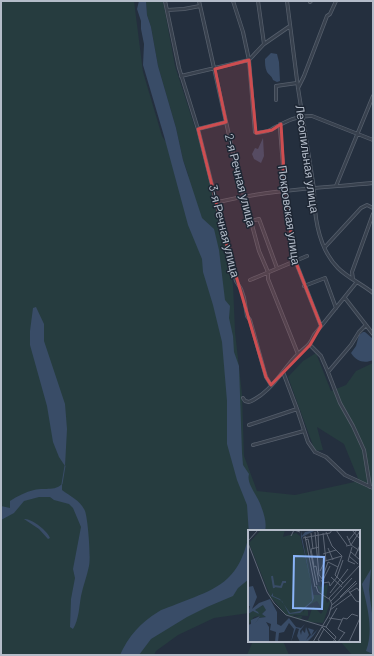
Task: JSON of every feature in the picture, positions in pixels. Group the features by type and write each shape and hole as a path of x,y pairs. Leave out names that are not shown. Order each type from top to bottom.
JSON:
{"street":[{"name":"3-я Речная улица","path":"165,1 181,76 198,129 218,202 236,281 244,298 247,316 250,320 266,377 271,385"},
{"name":"2-я Речная улица","path":"199,1 226,122 259,251 268,272 268,279 298,354"},
{"path":"233,1 243,32 249,60 255,132 257,133 272,130 280,124 302,115 312,116 373,140"},
{"path":"258,1 264,44"},
{"name":"Лесопильная улица","path":"287,1 297,82 314,189 314,205 318,231 325,247 337,267 356,283 373,293"},
{"path":"298,88 303,79 327,16 330,14 336,1"},
{"path":"167,10 200,6"},
{"path":"181,76 249,60 264,44 290,26"},
{"path":"276,100 276,86 297,82 303,79"},
{"path":"336,186 373,96"},
{"path":"198,129 226,122"},
{"name":"Покровская улица","path":"280,124 284,191 295,260 304,286 322,326"},
{"path":"218,202 245,196 284,191 373,183"},
{"path":"325,247 364,206 367,205 373,208"},
{"path":"353,280 352,272 373,214"},
{"path":"251,221 259,219 276,268"},
{"path":"250,280 307,256"},
{"path":"304,286 325,278 336,308"},
{"path":"243,398 245,401 249,402 259,397 271,385 298,354 310,345 314,335 356,283"},
{"path":"345,298 373,334"},
{"path":"328,372 366,325"},
{"path":"310,345 320,356 340,403 364,450 372,487"},
{"path":"283,372 298,409 308,442 315,452 326,457 345,475 372,487"},
{"path":"249,425 298,409"},
{"path":"253,445 304,431"}],"highlighted area":[{"path":"249,60 256,133 272,130 281,124 285,191 295,260 321,326 310,345 271,385 266,377 226,242 198,129 226,122 215,69"}],"green space":[{"path":"1,1 134,1 143,72 162,136 189,177 183,160 176,128 158,66 151,27 147,15 146,1 163,1 175,66 199,140 219,223 227,249 233,285 235,332 242,394 244,456 257,491 295,495 359,481 344,444 317,427 323,450 315,451 288,377 303,361 316,353 331,391 346,385 356,371 373,363 373,655 352,655 341,642 360,642 360,530 248,530 248,613 214,618 178,635 156,651 154,655 1,655"},
{"path":"253,642 283,642 289,655 247,655"}],"water":[{"path":"139,1 146,1 147,15 151,27 158,66 176,128 183,160 202,218 214,229 219,250 225,300 230,306 229,318 233,336 234,352 239,366 243,465 249,474 249,482 260,502 265,530 249,530 247,505 237,480 227,444 227,401 222,342 203,272 202,259 188,225 143,65 144,44 141,21 137,9"},
{"path":"271,53 277,54 279,62 280,81 277,82 273,80 265,67 265,59"},
{"path":"263,138 264,156 261,163 254,159 252,154 255,148 258,149"},
{"path":"36,307 44,324 44,341 65,404 67,429 65,466 59,457 53,442 47,406 30,345 33,308"},
{"path":"363,332 373,339 373,360 366,362 355,358 351,353 356,346 359,335"},
{"path":"62,484 62,490 78,502 85,511 89,538 89,566 81,596 78,617 73,629 70,627 71,599 75,578 73,569 81,527 73,508 69,504 54,500 50,497 39,497 24,501 14,513 1,520 1,506 10,508 10,501 16,497 37,489 56,488"},
{"path":"24,519 27,519 39,526 49,535 50,538 48,539 39,529"},
{"path":"248,539 248,580 238,588 233,596 187,617 151,639 139,655 120,655 127,642 146,620 163,609 216,587 231,575 244,552"},
{"path":"371,569 369,590 372,613 373,654 366,651 370,626 368,609 362,584"}],"waterway":[{"path":"62,484 65,466"}]}
